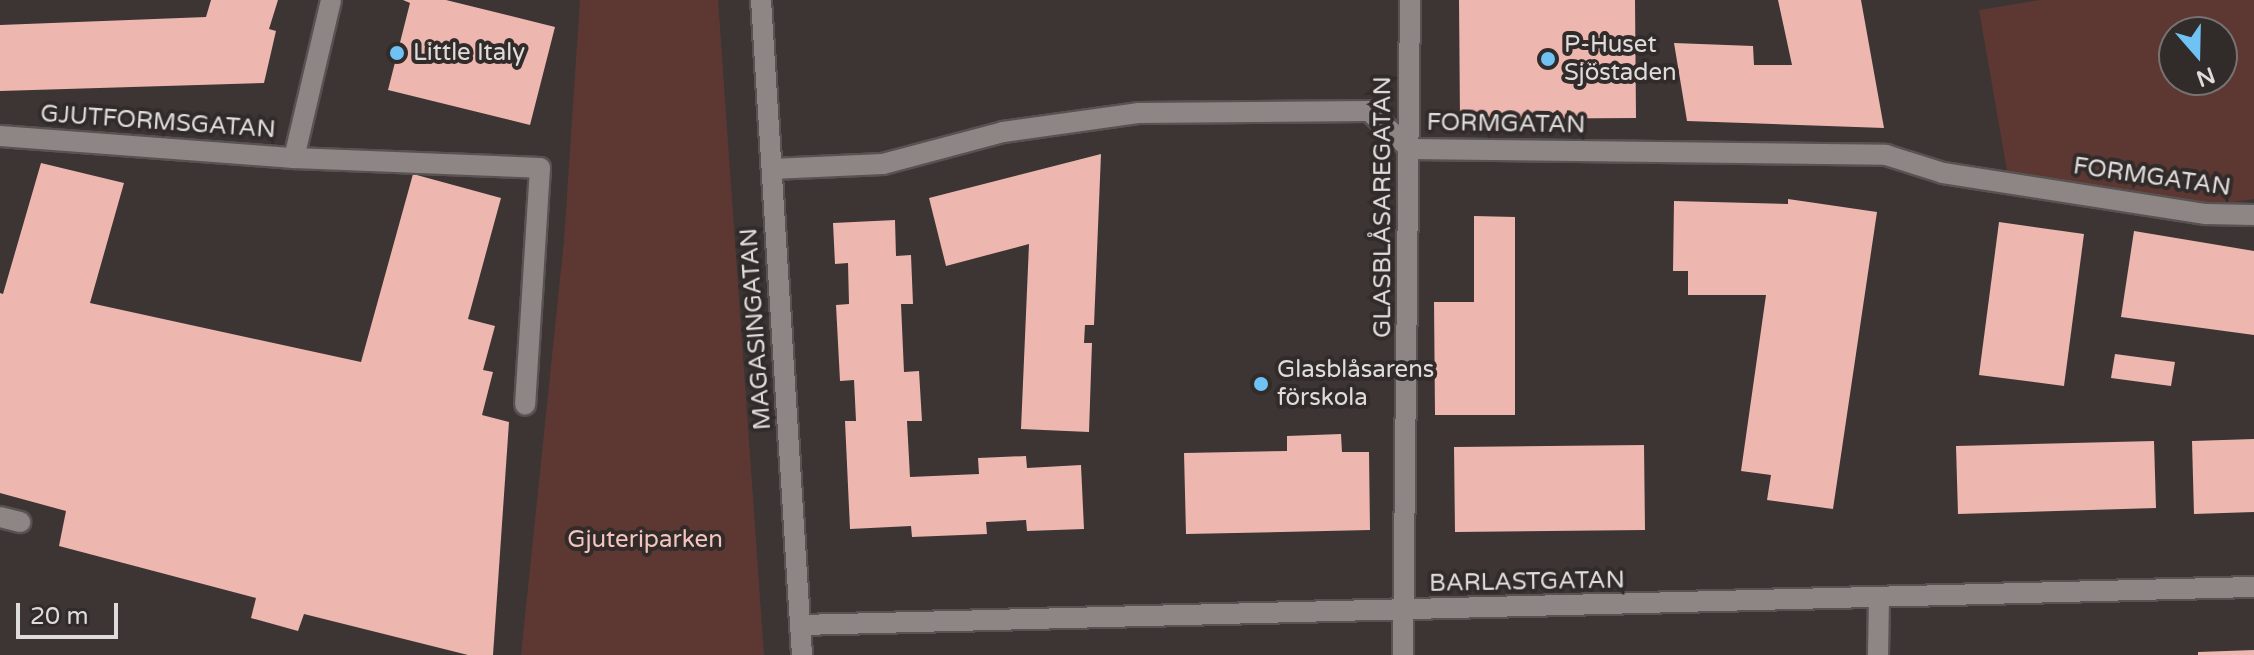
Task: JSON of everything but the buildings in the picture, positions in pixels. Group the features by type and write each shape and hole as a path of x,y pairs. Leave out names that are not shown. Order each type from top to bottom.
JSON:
{"street":[{"name":"GJUTFORMSGATAN","path":"0,136 294,158 331,0"},
{"name":"MAGASINGATAN","path":"761,0 802,655"},
{"name":"GLASBLÅSAREGATAN","path":"1403,655 1410,0"},
{"name":"FORMGATAN","path":"772,169 883,164 1003,132 1138,113 1369,111 1410,149 1886,155 1943,173 2206,214 2254,215"},
{"path":"294,158 540,168 525,405"},
{"name":"BARLASTGATAN","path":"801,625 2254,587"},
{"path":"1878,655 1879,599"}],"green space":[{"name":"Gjuteriparken","path":"580,0 718,0 764,655 521,655 564,241"},
{"path":"2040,0 2254,0 2254,199 2217,204 2008,176 1979,10"}],"place":[{"name":"Little Italy","path":"397,53"},
{"name":"P-Huset Sjöstaden","path":"1548,59"},
{"name":"Glasblåsarens förskola","path":"1261,384"}]}
